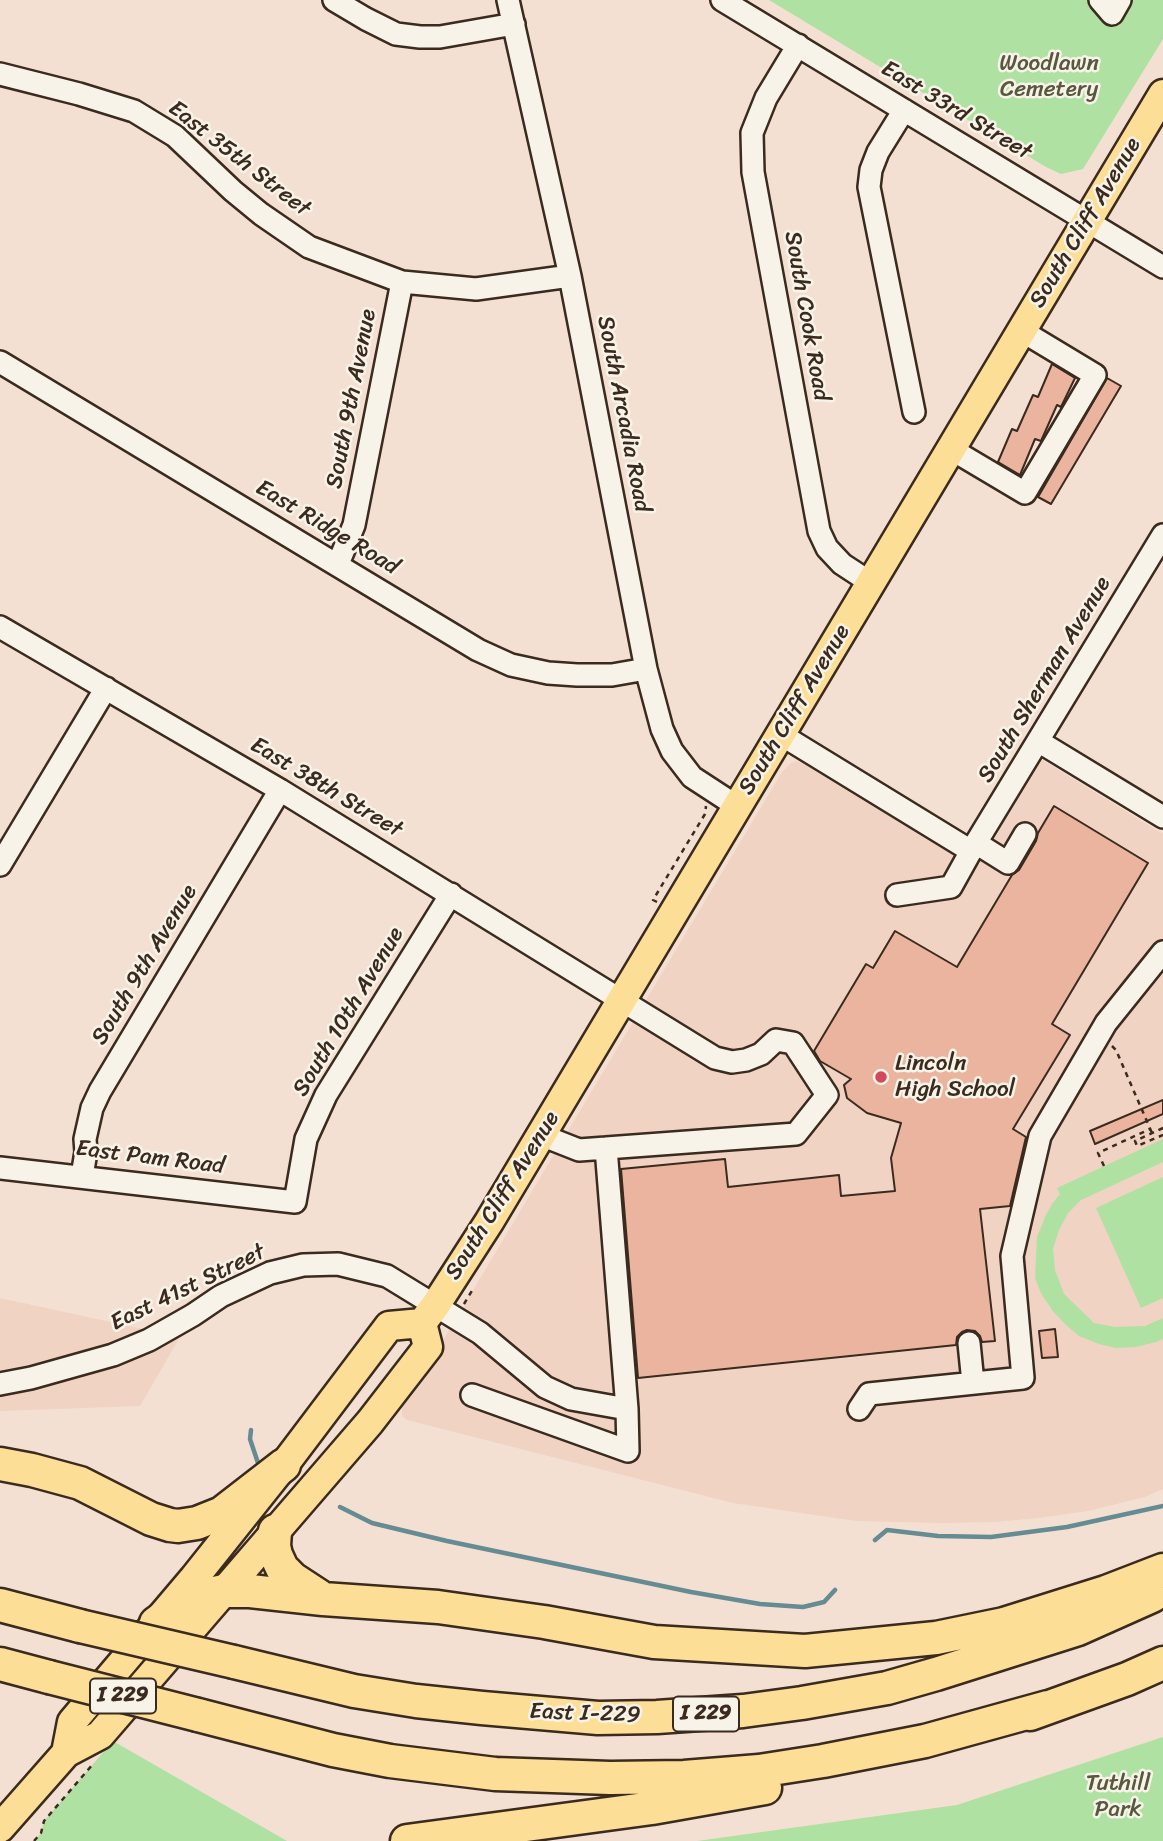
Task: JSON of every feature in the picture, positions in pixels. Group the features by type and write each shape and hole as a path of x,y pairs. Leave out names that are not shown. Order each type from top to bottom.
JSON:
{"highway":[{"path":"0,1464 79,1483 151,1519 178,1526 197,1523 222,1513 284,1465"},
{"path":"275,1531 275,1555 282,1568 293,1579 323,1599"},
{"path":"156,1623 201,1596 223,1591 250,1591 438,1607 544,1622 654,1642 805,1651 936,1638 1004,1624 1106,1592 1163,1570"},
{"name":"East I-229","path":"0,1605 354,1691 416,1701 598,1718 743,1711 887,1688 1078,1629 1163,1591"},
{"name":"I 229","path":"0,1664 333,1750 390,1761 495,1774 610,1779 747,1772 823,1761 925,1741 1048,1707 1163,1664"},
{"path":"407,1841 652,1808 797,1782 887,1763 1048,1707"}],"main road":[{"name":"South Cliff Avenue","path":"429,1315 489,1222 1163,94"},
{"path":"0,1828 66,1752 100,1735 370,1422 428,1347 429,1315 389,1326 284,1465 72,1722 66,1752"}],"street":[{"path":"334,0 396,34 440,37 514,24"},
{"name":"South Arcadia Road","path":"508,0 570,276 646,669 662,729 672,751 692,777 738,807"},
{"name":"East 33rd Street","path":"722,0 1163,267"},
{"path":"1100,0 1112,14 1120,0"},
{"name":"South Cook Road","path":"797,45 766,98 752,134 753,172 819,531 827,548 842,564 871,583"},
{"name":"East 35th Street","path":"0,74 134,111 175,136 233,191 309,247 402,282 476,289 570,276"},
{"path":"904,110 878,152 870,170 869,187 914,412"},
{"name":"South 9th Avenue","path":"338,564 354,525 402,282"},
{"path":"951,449 1025,493 1095,375 1021,331"},
{"name":"East Ridge Road","path":"0,362 478,650 511,665 548,673 612,675 646,669"},
{"name":"South Sherman Avenue","path":"897,895 951,887 1163,535"},
{"name":"East 38th Street","path":"0,627 280,790 715,1058 732,1062 761,1054 776,1040 793,1043 827,1095 796,1134 606,1148"},
{"path":"0,865 106,688"},
{"path":"780,734 974,847 1008,863 1025,834"},
{"path":"1038,741 1163,817"},
{"name":"South 9th Avenue","path":"82,1176 85,1139 92,1108 100,1091 280,790"},
{"name":"South 10th Avenue","path":"295,1202 306,1139 326,1095 451,894"},
{"path":"859,1409 869,1394 1023,1378 1012,1256 1040,1136 1106,1023 1163,952"},
{"path":"472,1395 628,1451 606,1148 579,1150 541,1135"},
{"name":"East Pam Road","path":"0,1168 295,1202"},
{"name":"East 41st Street","path":"0,1384 113,1355 149,1340 221,1296 270,1273 303,1265 338,1264 387,1276 429,1315 480,1333 545,1387 571,1399 627,1409"},
{"path":"970,1343 973,1383"}],"path":[{"path":"1100,1034 1116,1050 1152,1133"},
{"path":"1163,1128 1135,1141 1137,1146 1163,1135"},
{"path":"1104,1166 1098,1153 1150,1129"},
{"path":"34,1841 41,1833 44,1821 96,1761"}],"shaded area":[{"name":"Lincoln High School","path":"1041,759 1163,834 1163,1489 1145,1497 1088,1511 1039,1518 943,1523 856,1521 733,1503 407,1420 402,1416 402,1405 782,772 796,761 805,765 974,867"},
{"path":"0,1298 180,1337 140,1406 0,1411"}],"green space":[{"name":"Woodlawn Cemetery","path":"769,0 1163,0 1163,39 1083,169 1061,174"},
{"path":"1163,1139 1163,1162 1081,1200 1068,1213 1053,1249 1055,1270 1064,1294 1094,1323 1115,1327 1145,1326 1163,1318 1163,1339 1156,1342 1116,1348 1099,1344 1079,1336 1066,1325 1041,1293 1035,1278 1037,1237 1045,1217 1060,1194 1057,1188"},
{"path":"1163,1177 1163,1298 1141,1308 1096,1208"},
{"name":"Tuthill Park","path":"1163,1737 1163,1841 697,1841 957,1805"},
{"path":"113,1741 287,1841 34,1841 41,1833 44,1821"}],"building":[{"path":"1052,364 1075,378 1061,407 1057,405 1041,441 1035,439 1020,475 998,462 1012,429 1017,431 1033,395 1038,397"},
{"path":"1107,378 1121,386 1051,504 1038,497"},
{"path":"1054,806 1148,863 1052,1024 1070,1035 1013,1129 1026,1137 1010,1206 980,1209 995,1341 982,1342 975,1331 967,1330 957,1337 956,1345 638,1378 621,1169 725,1159 728,1187 839,1175 841,1196 895,1191 891,1158 901,1123 867,1113 847,1098 844,1085 851,1079 820,1061 814,1051 866,964 873,968 895,931 957,967 1012,875 1019,870"},
{"path":"1163,1100 1163,1114 1095,1144 1090,1131"},
{"path":"1055,1329 1058,1357 1042,1358 1039,1331"}],"waterway":[{"path":"251,1430 250,1439 258,1463"},
{"path":"875,1540 887,1530 938,1536 991,1537 1067,1527 1163,1506"},
{"path":"340,1507 372,1523 447,1541 760,1604 803,1607 824,1602 835,1590"}],"place":[{"name":"Lincoln High School","path":"881,1077"}]}
